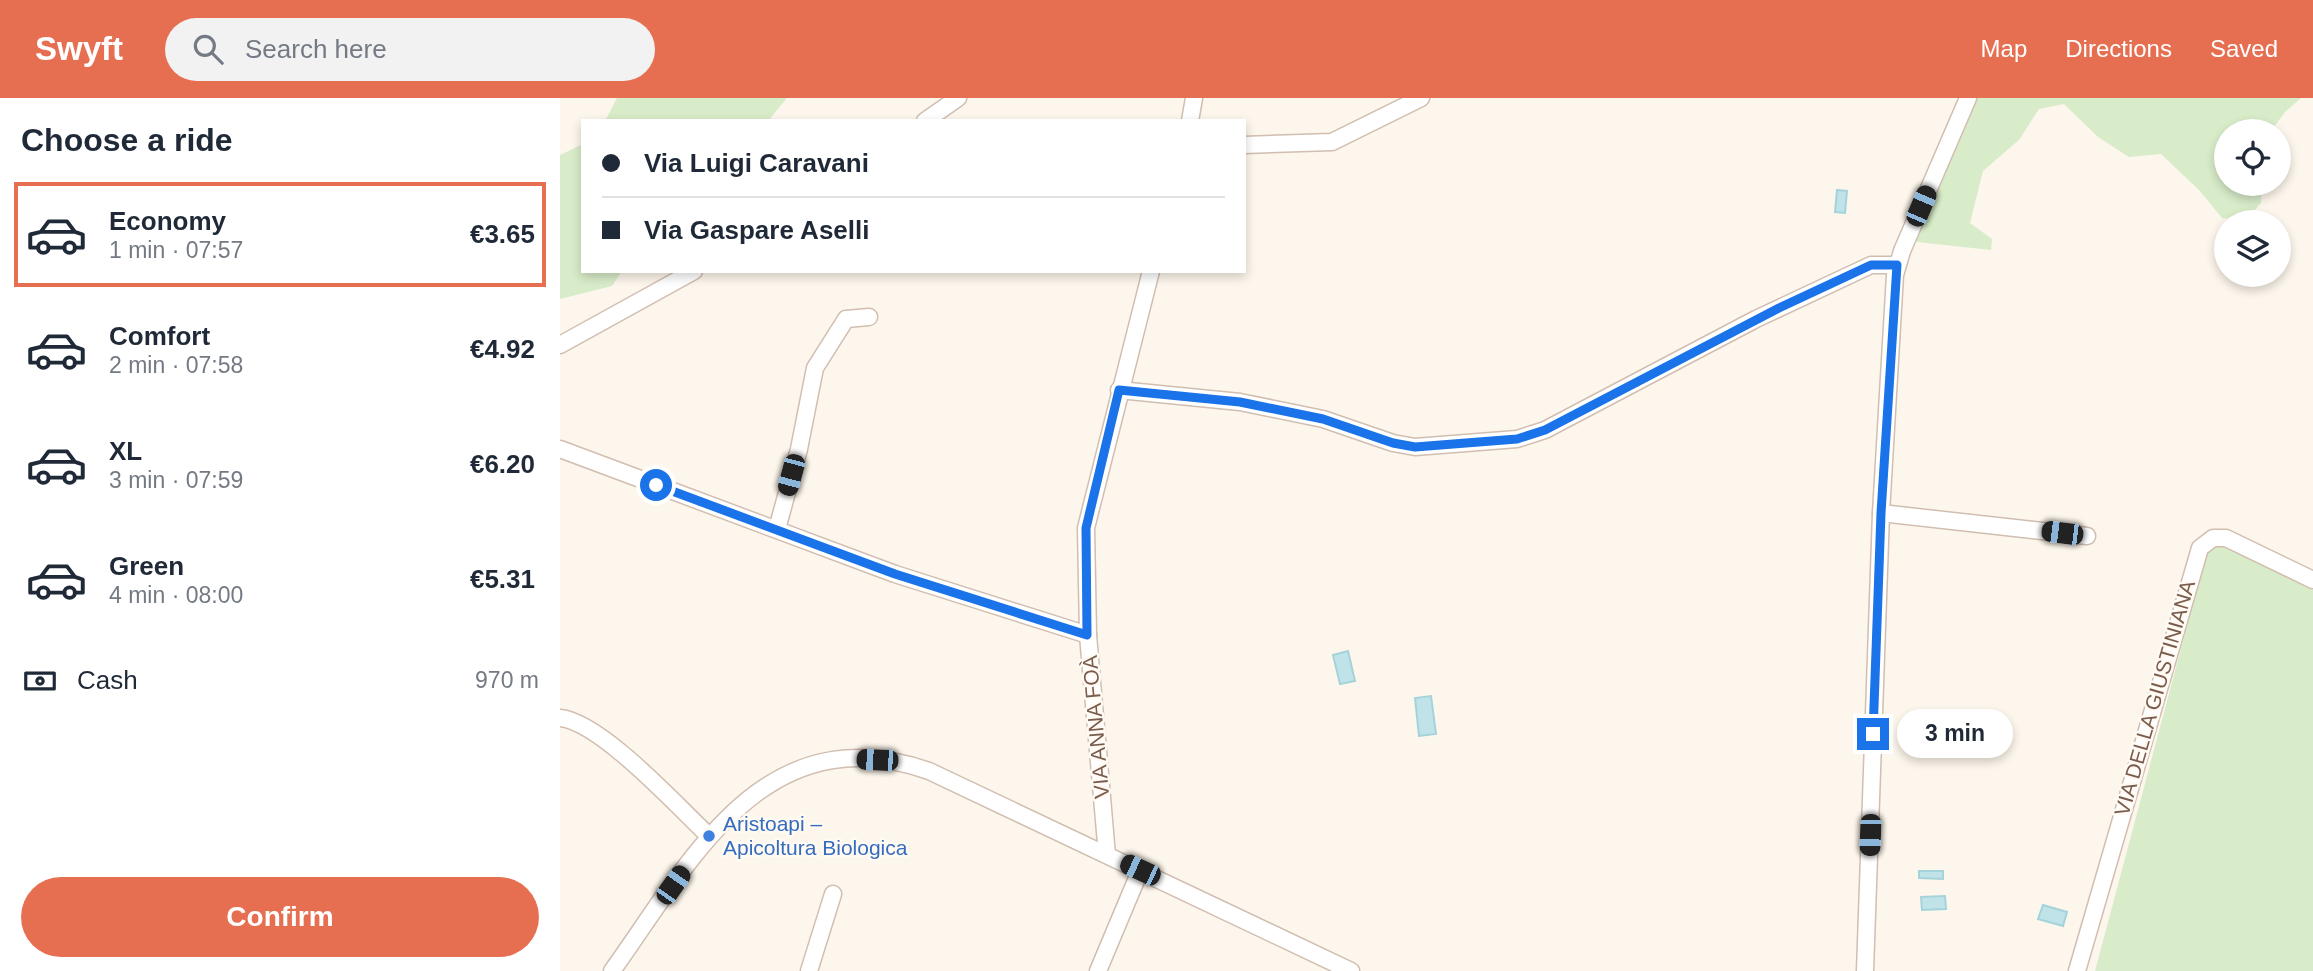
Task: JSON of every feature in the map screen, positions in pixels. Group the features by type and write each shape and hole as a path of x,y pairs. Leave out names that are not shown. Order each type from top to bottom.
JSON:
{"street":[{"path":"928,119 958,98"},
{"path":"1190,119 1194,98"},
{"path":"1246,145 1315,144 1340,140 1421,98"},
{"path":"1866,971 1881,513 1897,265 1968,98"},
{"path":"1119,390 1240,402 1323,419 1403,445 1435,447 1517,439 1545,430 1756,319 1871,265 1897,265"},
{"path":"560,345 690,273"},
{"name":"VIA ANNA FOÀ","path":"1107,855 1087,635 1086,528 1150,273"},
{"path":"777,529 799,449 815,368 846,319 869,317"},
{"path":"560,449 895,574 1087,635"},
{"path":"1881,513 2087,536"},
{"name":"VIA DELLA GIUSTINIANA","path":"2077,971 2200,548 2213,538 2226,538 2313,580"},
{"path":"560,718 574,719 597,734 709,836"},
{"path":"612,971 709,836 733,809 777,779 815,766 877,760 929,771 1351,971"},
{"path":"1098,971 1140,870"},
{"path":"809,971 833,894"}],"green space":[{"path":"617,98 787,98 770,119 606,119"},
{"path":"1975,98 2301,98 2280,119 2214,119 2214,196 2261,196 2261,203 2255,210 2215,210 2199,190 2161,154 2129,157 2098,137 2064,104 2039,109 2019,140 1983,171 1970,223 1992,239 1991,250 1917,242 1917,233"},
{"path":"581,145 581,273 621,273 612,286 560,299 560,155"},
{"path":"2221,541 2313,590 2313,971 2095,971 2207,551"}],"water":[{"path":"1837,190 1847,191 1845,213 1835,212"},
{"path":"1348,651 1355,681 1340,684 1333,655"},
{"path":"1431,696 1436,734 1419,736 1415,698"},
{"path":"1919,871 1943,871 1943,879 1919,878"},
{"path":"1945,896 1946,909 1922,910 1921,897"},
{"path":"2043,905 2067,912 2063,926 2038,919"}],"place":[{"name":"Aristoapi – Apicoltura Biologica","path":"709,836"}],"route":[{"path":"656,485 895,574 1087,635 1085,573 1088,512 1119,390 1240,402 1323,419 1393,443 1415,447 1517,439 1545,430 1779,308 1871,265 1889,263 1897,265 1881,513 1873,734"}]}
